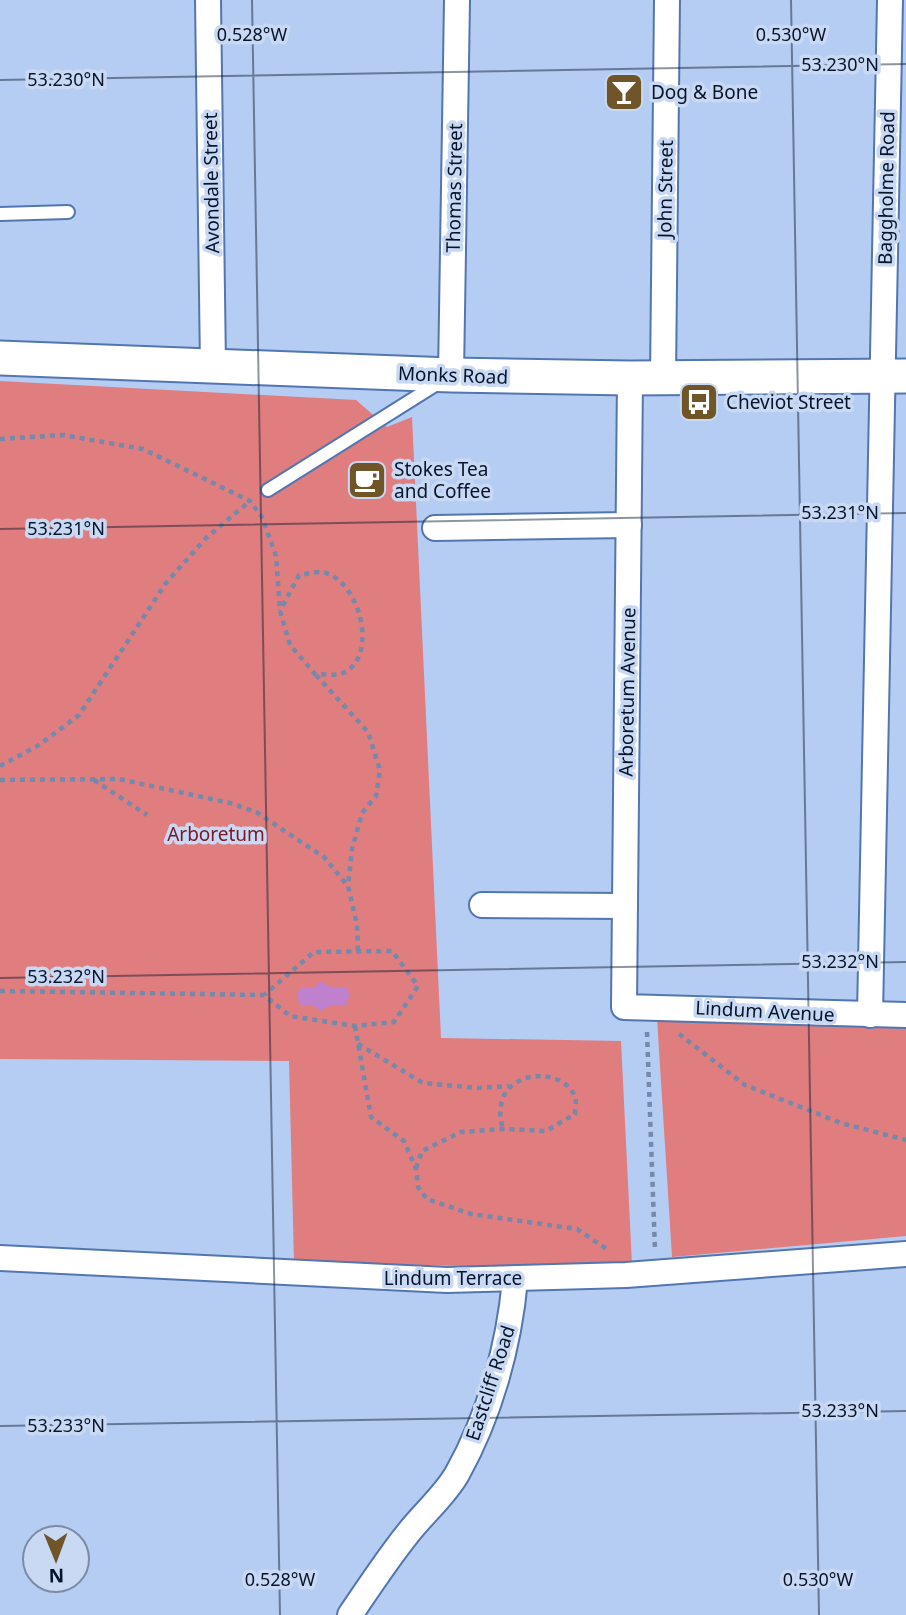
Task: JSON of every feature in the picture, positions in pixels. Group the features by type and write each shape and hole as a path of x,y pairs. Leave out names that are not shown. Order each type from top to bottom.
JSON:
{"main road":[{"name":"Monks Road","path":"0,358 451,375 630,378 895,376"}],"street":[{"name":"Avondale Street","path":"208,0 213,367"},
{"name":"Thomas Street","path":"451,375 457,0"},
{"name":"John Street","path":"663,378 667,0"},
{"name":"Baggholme Road","path":"890,0 895,376"},
{"path":"870,1015 895,376"},
{"name":"Arboretum Avenue","path":"630,378 625,906 644,1006"},
{"path":"435,527 629,525"},
{"path":"482,905 625,906"},
{"name":"Lindum Avenue","path":"644,1006 906,1014"},
{"name":"Lindum Terrace","path":"0,1258 359,1277 515,1280 626,1275 906,1254"},
{"name":"Eastcliff Road","path":"350,1615 407,1534 456,1476 481,1421 499,1365 511,1324 515,1280"}],"lane":[{"path":"0,214 68,212"},
{"path":"268,490 451,375"}],"path":[{"path":"0,439 63,435 143,449 250,501 262,517 276,556 280,611 290,645 368,732 380,770 376,796 362,813 355,837 348,886 358,925 358,952"},
{"path":"0,766 39,745 79,716 166,583 206,538 250,501 268,490"},
{"path":"280,611 299,575 322,572 346,587 359,614 364,641 356,664 341,674 315,674"},
{"path":"0,780 90,778 157,786 256,812 324,857 348,886"},
{"path":"90,778 147,815"},
{"path":"0,991 264,995 290,1016 355,1026 394,1022 418,986 392,951 314,952 264,995"},
{"path":"644,1006 681,1038 745,1085 841,1123 906,1140"},
{"path":"644,1006 656,1273"},
{"path":"355,1026 370,1117 404,1141 416,1169 418,1187 427,1199 471,1214 577,1229 610,1251 626,1275"},
{"path":"358,1044 423,1083 478,1088 510,1086"},
{"path":"416,1169 422,1151 461,1132 503,1129 546,1131 575,1114 575,1098 566,1085 548,1077 524,1077 510,1086 501,1101 498,1114 503,1129"}],"green space":[{"name":"Arboretum","path":"0,381 356,400 387,427 412,417 441,1038 621,1041 632,1265 514,1267 294,1262 289,1061 0,1059"},
{"path":"906,1017 906,1236 672,1257 657,1018"}],"shaded area":[{"path":"320,981 331,987 346,987 350,994 346,1005 332,1005 320,1011 314,1005 300,1005 297,995 300,987 315,987"}],"place":[{"name":"Dog & Bone","path":"624,92"},
{"name":"Cheviot Street","path":"699,402"},
{"name":"Stokes Tea and Coffee","path":"367,480"}]}
